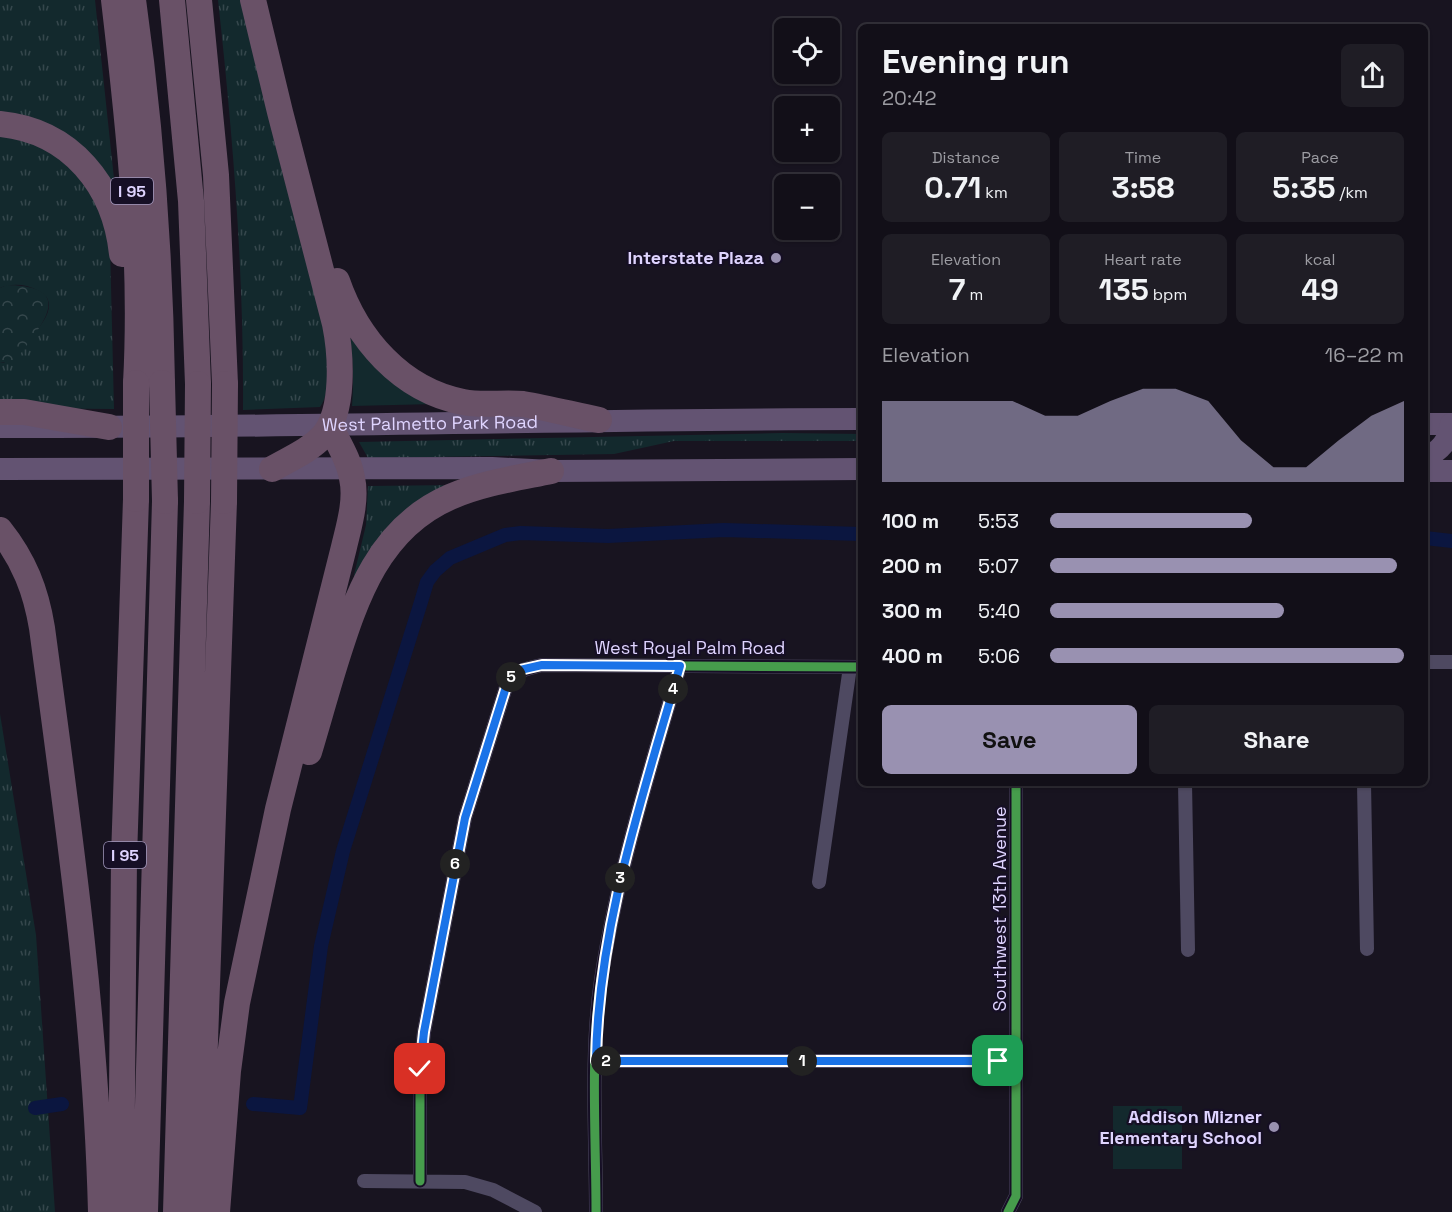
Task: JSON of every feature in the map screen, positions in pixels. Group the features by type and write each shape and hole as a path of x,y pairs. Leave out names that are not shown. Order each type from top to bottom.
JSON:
{"highway":[{"name":"I 95","path":"114,0 132,189 139,333 124,857 121,1212"},
{"path":"133,0 152,166 162,351 165,501 145,1212"},
{"path":"172,0 191,201 224,501 199,1212"},
{"path":"176,1212 197,501 210,384 219,225 199,0"},
{"path":"253,0 338,339 339,383 330,426 310,446 272,469"},
{"path":"280,112 342,295 363,334 387,362 422,387 462,402 521,404 599,420"},
{"path":"0,124 35,132 59,145 84,165 106,196 114,214 121,241 136,383"},
{"path":"132,189 162,351"},
{"path":"0,412 24,412 109,427"},
{"path":"218,1212 226,1082 235,1014 265,870 311,674 349,529 354,492 350,469 330,426"},
{"path":"265,870 288,821 350,618 361,587 375,562 408,525 448,498 488,484 551,471"},
{"path":"0,530 12,545 27,573 42,628 84,958 98,1131 101,1212"}],"main road":[{"name":"West Palmetto Park Road","path":"0,428 858,419"},
{"path":"1428,424 1452,424 1442,447 1428,456"},
{"path":"0,469 492,468 551,471 858,469"},
{"path":"1428,471 1452,471"}],"street":[{"path":"1428,662 1452,662"},
{"name":"West Royal Palm Road","path":"420,1181 420,1069 424,1032 465,818 506,687 513,675 520,670 542,665 856,667"},
{"path":"596,1212 596,1019 601,980 625,857 680,666"},
{"path":"819,882 856,667"},
{"name":"Southwest 13th Avenue","path":"1008,1212 1016,1196 1016,786"},
{"path":"1185,786 1188,950"},
{"path":"1364,786 1367,950"},
{"path":"596,1061 1016,1061"},
{"path":"364,1181 452,1181 479,1185 535,1212"}],"green space":[{"path":"0,0 95,0 115,188 0,118"},
{"path":"218,0 246,0 278,152 307,258 323,329 328,361 327,388 320,407 243,410 242,307 236,205"},
{"path":"0,133 51,150 77,175 97,204 110,245 114,409 0,408 0,362 4,363 30,338 46,316 49,306 46,297 33,288 14,285 0,288"},
{"path":"7,285 22,286 43,293 49,306 41,325 14,360 0,362 0,288"},
{"path":"349,328 437,404 352,406 353,367"},
{"path":"782,433 858,434 858,441 674,441 614,454 368,458 359,442"},
{"path":"456,485 354,579 366,525 368,486"},
{"path":"0,714 36,935 55,1212 0,1212"},
{"path":"1113,1106 1182,1106 1182,1169 1113,1169"}],"waterway":[{"path":"253,1104 300,1108 321,946 343,851 427,582 435,571 450,558 505,535 521,533 608,536 724,530 858,534"},
{"path":"1428,538 1452,541"},
{"path":"35,1108 62,1104"}],"cycle path":[{"path":"420,1181 420,1069 424,1032 465,818 506,687 513,677 521,671 542,665 858,667"},
{"path":"596,1212 594,1096 601,980 625,861 680,666"},
{"path":"1008,1212 1016,1196 1016,786"}],"place":[{"name":"Interstate Plaza","path":"776,258"},
{"name":"Addison Mizner Elementary School","path":"1274,1127"}],"route":[{"path":"420,1069 424,1032 465,818 506,687 513,675 520,670 542,665 680,666 625,857 615,901 596,1019 596,1061 998,1061"}]}
